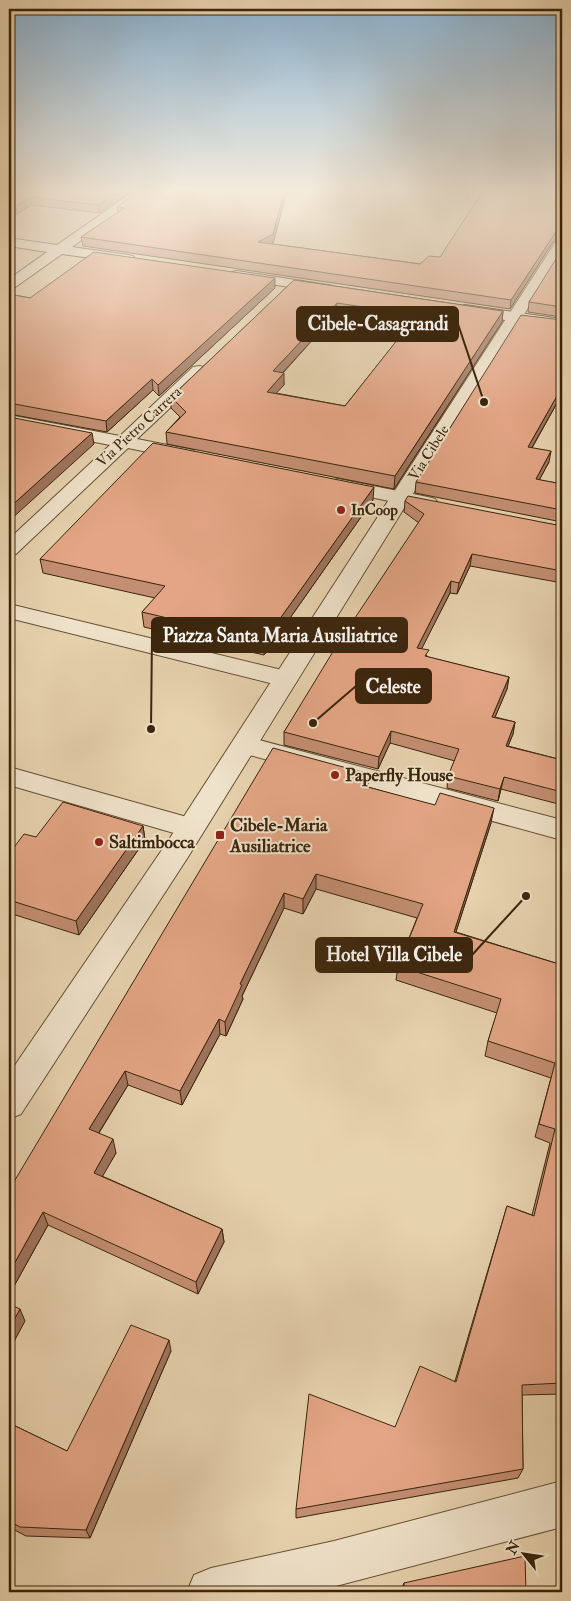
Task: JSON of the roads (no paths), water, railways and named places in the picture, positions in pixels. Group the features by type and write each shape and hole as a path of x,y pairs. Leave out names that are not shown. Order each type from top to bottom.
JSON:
{"street":[{"path":"9,285 35,267"},
{"name":"Via Cibele","path":"9,1103 191,828 514,317 553,267"},
{"path":"223,273 340,291"},
{"path":"278,297 292,283"},
{"path":"447,307 562,324"},
{"name":"Via Pietro Carrera","path":"9,550 215,356"},
{"path":"9,420 200,457"},
{"path":"323,482 442,506"},
{"path":"9,610 291,671"},
{"path":"244,745 562,830"},
{"path":"9,776 191,828"},
{"path":"211,1592 331,1578 562,1504"}],"place":[{"name":"Cibele-Casagrandi","path":"484,402"},
{"name":"InCoop","path":"341,510"},
{"name":"Celeste","path":"313,723"},
{"name":"Piazza Santa Maria Ausiliatrice","path":"151,729"},
{"name":"Paperfly House","path":"335,775"},
{"name":"Cibele-Maria Ausiliatrice","path":"220,835"},
{"name":"Saltimbocca","path":"99,842"},
{"name":"Hotel Villa Cibele","path":"526,896"}]}
